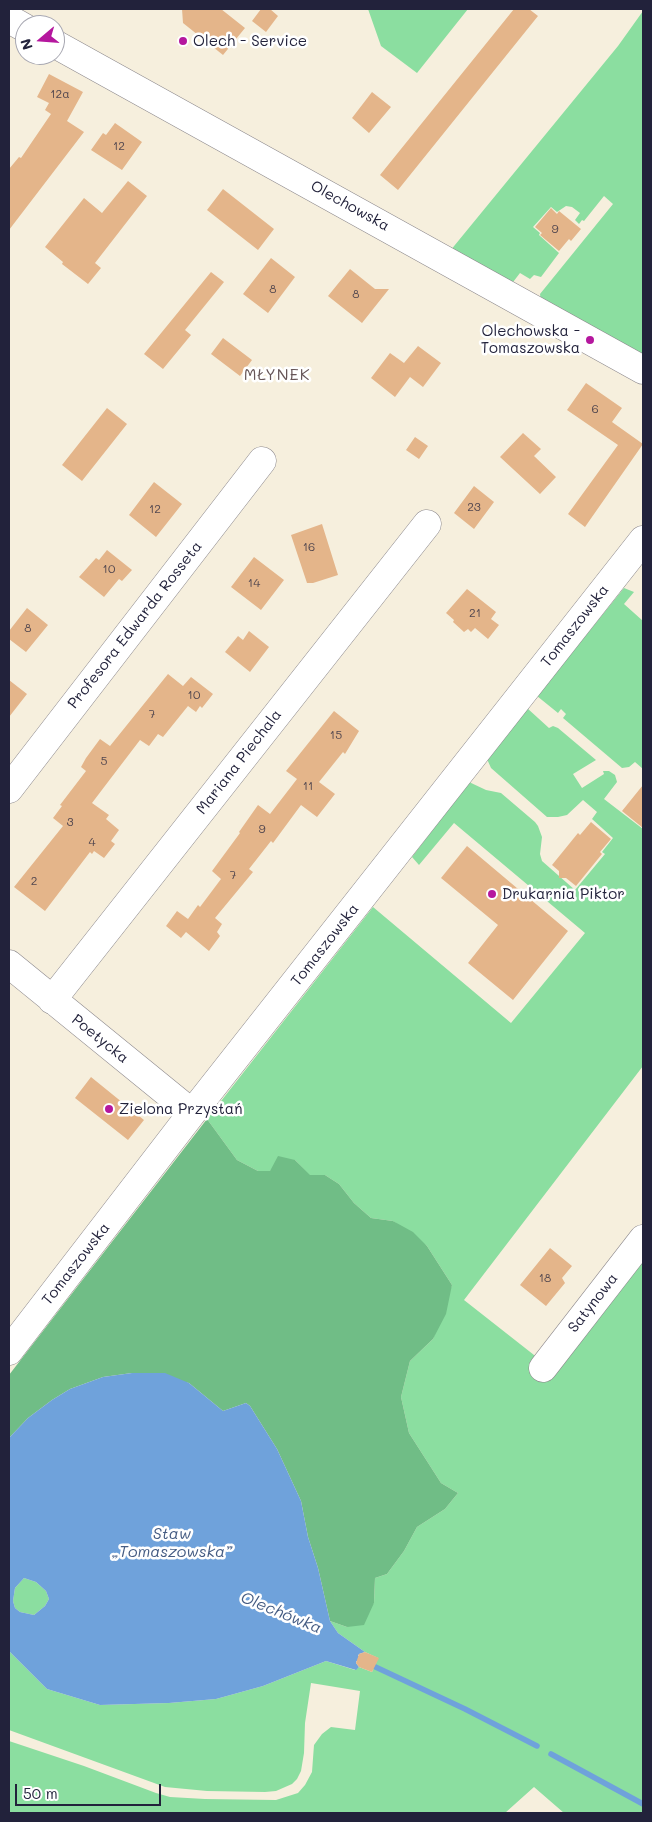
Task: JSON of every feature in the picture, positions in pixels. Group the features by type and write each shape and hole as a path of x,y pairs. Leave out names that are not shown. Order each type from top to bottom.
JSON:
{"street":[{"name":"Olechowska","path":"65,50 643,370"},
{"name":"Profesora Edwarda Rosseta","path":"9,789 262,461"},
{"name":"Mariana Piechala","path":"52,1000 427,524"},
{"name":"Tomaszowska","path":"9,1351 192,1113 643,540"},
{"name":"Poetycka","path":"9,964 192,1113"},
{"name":"Satynowa","path":"543,1368 643,1239"}],"green space":[{"path":"368,9 468,9 417,73 381,46"},
{"path":"643,11 643,357 541,301 540,294 613,204 604,196 584,221 582,220 579,224 575,220 580,213 572,207 566,206 557,212 551,207 533,227 559,253 541,277 534,275 530,279 520,273 510,286 450,251 618,46"},
{"path":"624,588 634,592 624,604 643,621 643,769 635,762 629,767 622,768 563,718 566,714 561,709 558,713 537,696"},
{"path":"527,708 549,728 553,726 558,728 596,760 573,774 582,788 604,774 603,771 609,771 615,775 617,782 604,799 643,829 643,1066 464,1300 548,1366 643,1244 643,1813 564,1813 534,1787 505,1813 9,1813 9,1741 170,1797 276,1800 298,1793 305,1785 312,1772 314,1745 322,1734 331,1727 355,1730 360,1691 311,1683 301,1771 292,1784 276,1791 265,1792 207,1791 165,1787 9,1730 9,1651 47,1689 100,1705 169,1703 216,1699 263,1686 326,1661 355,1670 359,1667 372,1672 378,1658 365,1652 338,1633 330,1621 347,1627 374,1603 375,1578 387,1574 404,1551 417,1527 445,1509 458,1493 441,1483 409,1433 401,1397 410,1361 433,1339 452,1285 427,1246 393,1221 371,1218 354,1203 339,1184 325,1175 310,1176 295,1160 270,1171 258,1171 237,1160 207,1119 373,907 511,1023 585,933 454,823 419,865 412,857 469,782 486,790 501,793 535,822 542,837 540,854 542,861 575,890 605,854 602,852 613,838 592,819 597,812 583,800 567,815 547,817 491,768 487,759"},
{"path":"207,1119 237,1160 258,1171 270,1171 278,1156 295,1160 310,1175 325,1175 339,1184 354,1203 371,1218 393,1221 413,1232 427,1246 452,1285 446,1314 433,1339 410,1361 401,1397 409,1433 441,1483 458,1493 445,1509 417,1527 404,1551 387,1574 375,1578 374,1603 364,1625 347,1627 330,1621 318,1568 308,1537 301,1501 277,1449 250,1406 246,1403 223,1411 189,1383 132,1373 103,1377 70,1389 52,1400 28,1418 9,1438 9,1375"},
{"path":"24,1578 36,1582 46,1591 49,1599 45,1606 34,1615 20,1612 15,1608 13,1601 15,1588"}],"water":[{"name":"Staw „Tomaszowska”","path":"132,1373 165,1373 189,1383 223,1411 246,1403 250,1406 277,1449 301,1501 308,1537 318,1568 330,1621 338,1633 365,1652 359,1654 357,1658 356,1663 359,1667 356,1670 326,1661 263,1686 216,1699 169,1703 100,1705 47,1689 9,1651 9,1438 28,1418 52,1400 70,1389 103,1377","holes":["24,1578 36,1582 46,1591 49,1599 45,1606 34,1615 20,1612 15,1608 13,1601 15,1588"]}],"building":[{"path":"182,9 221,9 245,28 223,55 183,23"},
{"path":"261,9 270,9 278,16 266,32 252,21"},
{"path":"514,9 529,9 538,16 398,190 380,175"},
{"path":"49,74 83,92 67,121 84,132 9,230 9,169 19,157 21,158 51,114 45,110 49,103 37,97"},
{"path":"372,92 391,107 369,133 352,118"},
{"path":"115,123 142,142 122,170 91,150 103,133 106,135"},
{"path":"128,181 147,196 95,263 101,268 88,284 62,264 63,262 45,247 84,198 102,213"},
{"path":"223,189 274,229 258,250 207,210"},
{"path":"551,208 557,214 559,211 581,229 559,251 540,235 542,233 535,227"},
{"path":"271,258 295,277 268,313 243,294"},
{"path":"350,269 375,289 389,289 362,323 328,296"},
{"path":"211,272 224,282 185,330 191,335 163,369 144,354"},
{"path":"223,338 252,360 240,376 211,354"},
{"path":"418,346 441,363 423,387 410,377 395,397 371,378 390,353 404,363"},
{"path":"586,383 622,408 612,422 643,444 585,527 568,514 618,445 567,410"},
{"path":"107,408 127,424 82,481 62,465"},
{"path":"523,433 541,449 534,456 556,477 540,494 500,457"},
{"path":"415,437 428,446 419,459 406,450"},
{"path":"154,482 182,504 156,537 129,515"},
{"path":"474,486 494,502 474,529 454,513"},
{"path":"322,524 338,575 307,583 291,535"},
{"path":"107,550 132,570 122,581 119,579 104,597 79,577 96,558 99,560"},
{"path":"254,557 284,580 261,610 231,587"},
{"path":"467,589 496,612 491,619 499,625 488,639 475,628 471,632 468,629 464,632 446,613"},
{"path":"27,608 48,625 26,652 9,639 9,631"},
{"path":"249,631 269,647 250,672 225,652 238,636 243,640"},
{"path":"168,674 183,686 191,677 213,694 202,708 200,706 196,712 188,706 163,737 158,734 149,746 140,740 92,803 109,815 106,819 119,830 111,841 115,844 104,858 94,851 92,854 90,852 45,911 14,887 63,826 53,818 62,806 60,805 86,771 81,767 86,758 100,739 110,746"},
{"path":"9,680 27,694 9,717"},
{"path":"334,711 359,731 345,754 343,752 319,782 335,794 317,817 301,805 273,843 271,841 249,869 253,872 215,918 222,924 217,932 220,936 209,951 186,932 181,938 166,926 177,911 188,919 198,905 200,907 221,879 212,871 258,805 270,814 297,779 286,771"},
{"path":"643,785 643,828 622,811"},
{"path":"591,822 611,839 600,852 602,854 576,886 566,878 559,878 559,871 552,865 578,833 580,835"},
{"path":"467,846 568,931 513,1000 468,963 498,925 441,878"},
{"path":"91,1077 144,1120 128,1140 75,1098"},
{"path":"550,1248 572,1266 562,1278 565,1283 546,1306 520,1285"},
{"path":"365,1652 379,1658 372,1672 359,1667 356,1663 359,1654"}],"waterway":[{"name":"Olechówka","path":"350,1655 465,1709 537,1746"},
{"name":"Olechówka","path":"551,1754 643,1804"}],"place":[{"name":"Olech - Service","path":"183,41"},
{"name":"Olechowska - Tomaszowska","path":"590,340"},
{"name":"Drukarnia Piktor","path":"492,894"},
{"name":"Zielona Przystań","path":"109,1109"}],"district":[{"name":"MŁYNEK","path":"277,375"}]}
